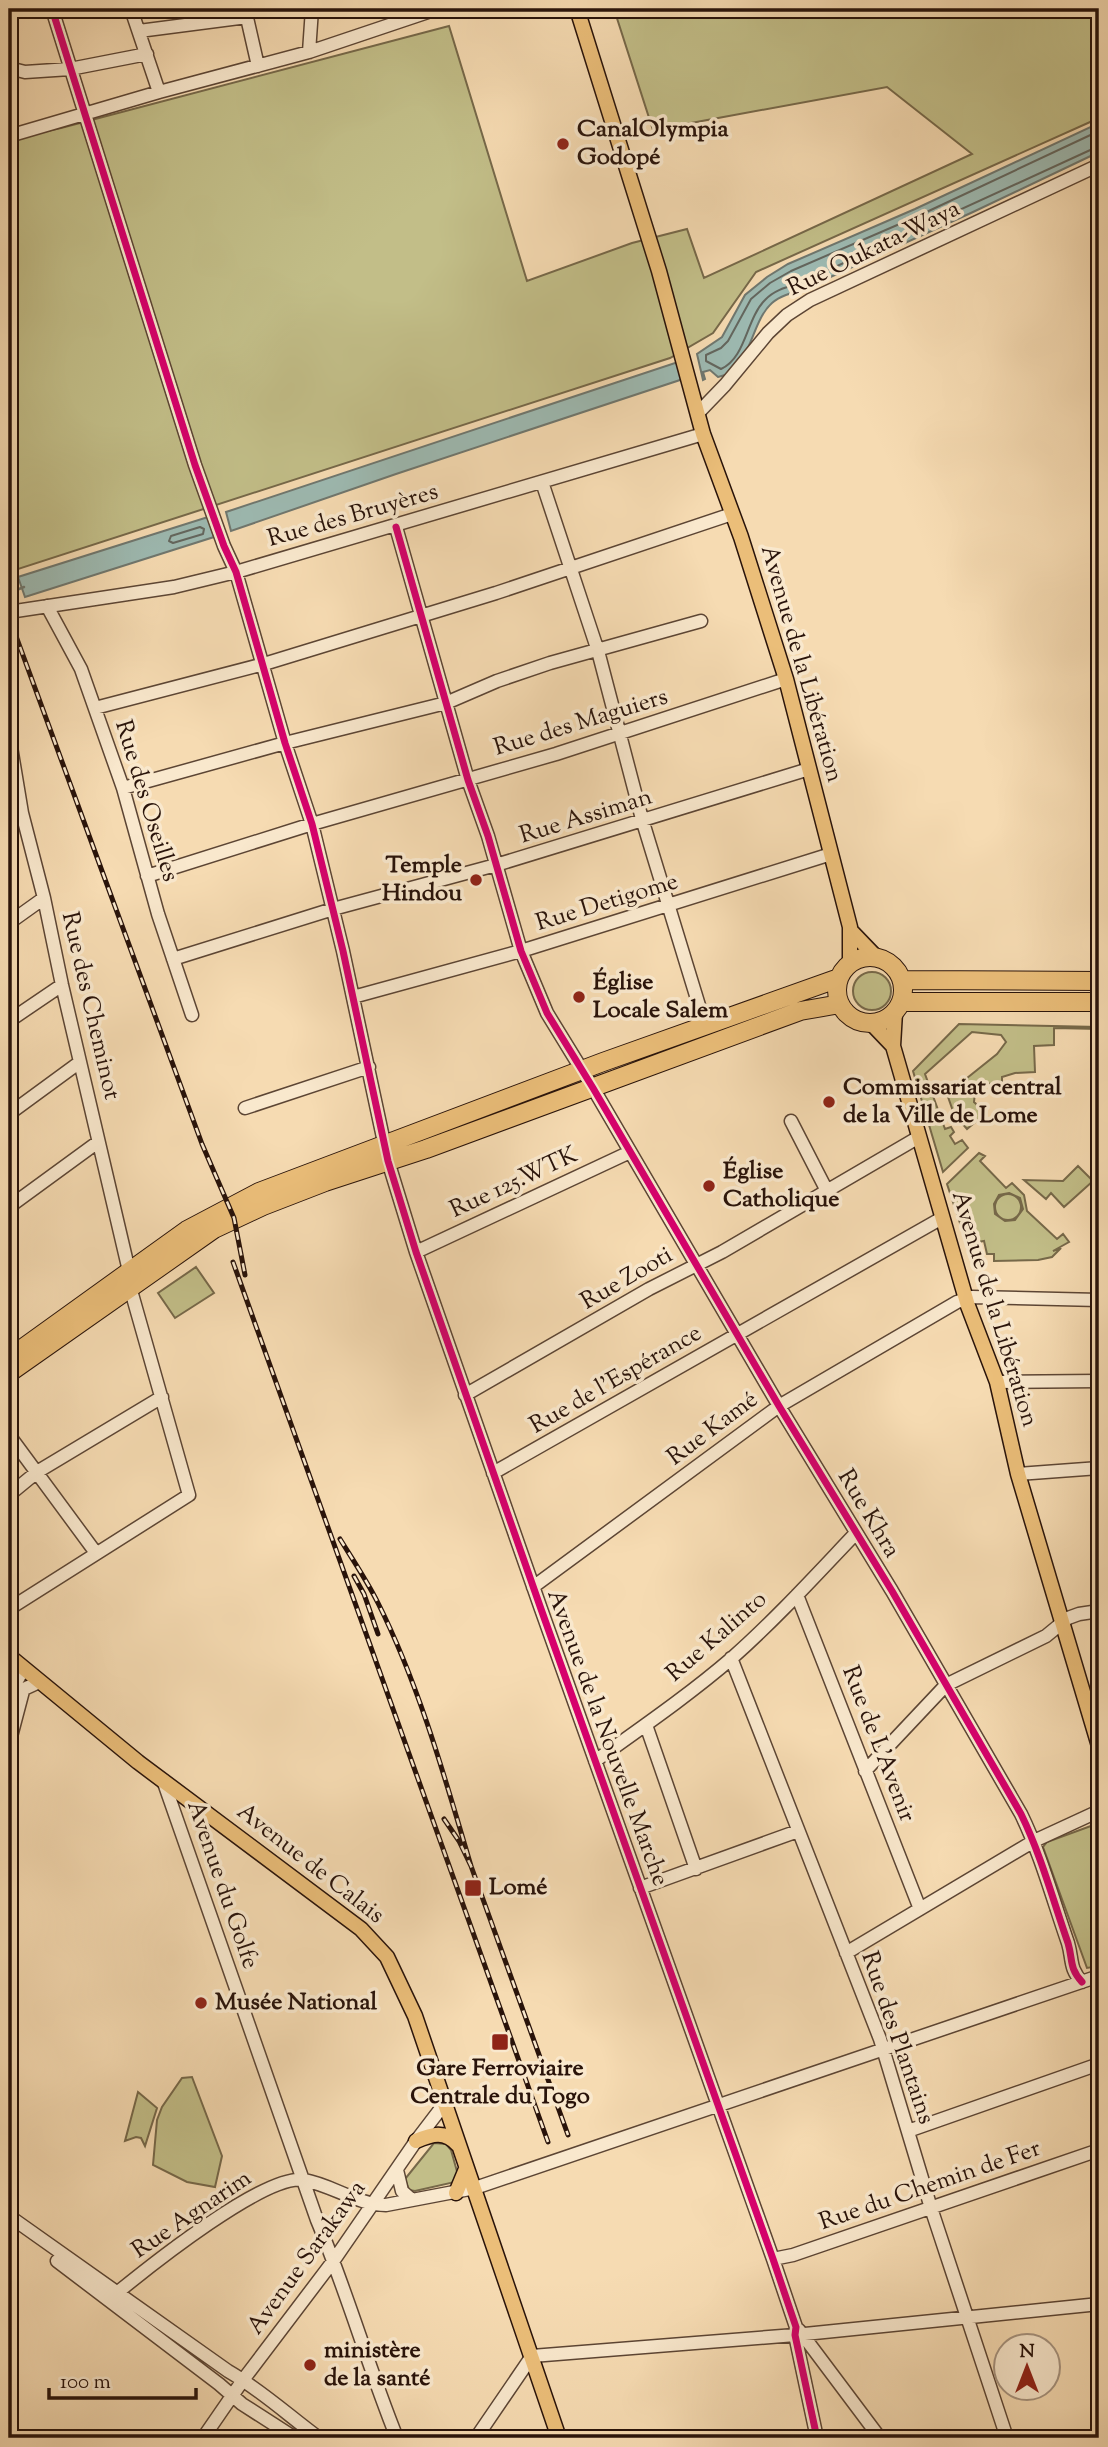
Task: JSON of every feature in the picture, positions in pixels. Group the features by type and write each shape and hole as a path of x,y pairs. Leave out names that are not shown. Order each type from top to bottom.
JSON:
{"highway":[{"path":"9,1358 130,1279 226,1222 388,1161 587,1079 705,1025 845,970 858,959 876,957 893,965 903,981 904,992 898,1007 888,1018 871,1023 855,1020 840,1004 837,996 845,970"},
{"path":"898,1007 1098,1002 1098,981 903,981"},
{"path":"9,1373 130,1279 187,1230 259,1192 431,1128 800,1011 840,1004"}],"main road":[{"name":"Avenue de la Libération","path":"577,9 659,271 703,434 786,679 851,932"},
{"path":"851,932 876,957"},
{"path":"845,970 851,932"},
{"path":"893,1046 898,1007"},
{"path":"871,1023 893,1046"},
{"name":"Avenue de la Libération","path":"893,1046 965,1298 997,1382 1017,1474 1099,1746"},
{"name":"Avenue de Calais","path":"9,1656 163,1780 351,1921 380,1948 394,1969 415,2016 559,2438"},
{"path":"416,2141 442,2134 451,2137 458,2145"},
{"path":"456,2193 466,2169"}],"street":[{"name":"Avenue de la Nouvelle Marche","path":"52,9 212,513 223,546 236,572 285,743 312,824 354,997 388,1161 416,1252 798,2332"},
{"path":"131,9 159,92"},
{"path":"309,52 312,9"},
{"path":"9,136 309,52 432,10"},
{"path":"139,31 246,13 258,65"},
{"path":"9,68 25,72 70,69 147,54"},
{"name":"Rue Oukata-Waya","path":"699,412 787,314 810,300 1099,165"},
{"name":"Rue des Bruyères","path":"9,612 174,587 236,572 396,527 703,434"},
{"path":"542,482 598,650 642,819 705,1025"},
{"path":"95,708 264,664 732,514"},
{"name":"Rue Khra","path":"396,527 468,780 521,951 547,1013 1021,1814 1034,1841 1070,1951 1072,1972 1082,1982"},
{"name":"Rue des Oseilles","path":"47,606 81,669 95,708 123,789 147,876 192,1014"},
{"path":"123,789 285,743 446,703 517,674 701,621"},
{"name":"Rue des Maguiers","path":"147,876 312,824 621,733 786,679"},
{"name":"Rue des Cheminot","path":"9,734 22,813 44,898 130,1279 189,1495 96,1553"},
{"name":"Rue Assiman","path":"173,959 333,908 496,864 808,769"},
{"path":"9,821 22,813"},
{"name":"Rue Detigome","path":"354,997 521,951 831,854"},
{"path":"9,923 44,898"},
{"path":"9,1021 62,985"},
{"path":"9,1114 80,1062"},
{"path":"245,1108 369,1067"},
{"path":"791,1121 827,1191"},
{"name":"Rue Zooti","path":"466,1395 919,1137"},
{"path":"9,1207 99,1142"},
{"name":"Rue 125.WTK","path":"416,1252 630,1152"},
{"name":"Rue de l'Espérance","path":"493,1474 942,1218"},
{"path":"965,1298 1099,1300"},
{"name":"Rue Kamé","path":"533,1587 779,1406 965,1298"},
{"path":"997,1382 1099,1381"},
{"path":"9,1495 37,1472 162,1397"},
{"path":"9,1435 96,1553 9,1609"},
{"path":"1017,1474 1099,1468"},
{"name":"Rue Kalinto","path":"595,1761 732,1658 856,1533"},
{"name":"Rue de L'Avenir","path":"797,1594 920,1909"},
{"path":"865,1771 946,1685 1046,1636 1079,1614 1099,1611"},
{"name":"Rue des Plantains","path":"732,1658 883,2050 1007,2438"},
{"path":"9,1695 24,1668"},
{"path":"9,1695 39,1682"},
{"path":"9,1744 23,1691"},
{"path":"646,1725 696,1869"},
{"name":"Avenue du Golfe","path":"163,1780 334,2260 374,2382 397,2438"},
{"path":"846,1954 1034,1841 1099,1811"},
{"path":"640,1888 798,1831"},
{"path":"303,2179 373,2205 456,2193 1099,1976"},
{"path":"908,2131 1099,2064"},
{"name":"Avenue Sarakawa","path":"203,2438 445,2103"},
{"name":"Rue du Chemin de Fer","path":"773,2259 1099,2150"},
{"path":"397,2170 402,2191 411,2199"},
{"name":"Rue Agnarim","path":"118,2292 226,2213 279,2183 303,2179"},
{"path":"9,2216 243,2380 319,2438"},
{"path":"9,2226 242,2404 295,2438"},
{"path":"476,2438 532,2356 968,2319 1099,2304"},
{"path":"798,2332 827,2365 880,2438"},
{"path":"798,2332 817,2438"},
{"path":"805,2379 806,2368 812,2363 827,2365"},
{"path":"260,2414 269,2400"}],"shaded area":[{"path":"614,9 1099,9 1099,118 756,272 713,333 670,358 9,572 9,139 61,128 449,26 527,281 632,243 687,229 704,278 972,154 887,87 653,130"},
{"path":"872,972 886,977 891,991 886,1005 872,1010 858,1005 853,991 858,977"},
{"path":"959,1024 1099,1029 1054,1028 1054,1045 1034,1046 1035,1072 1002,1077 1002,1085 984,1083 984,1087 975,1093 974,1102 986,1113 967,1129 954,1114 947,1094 997,1054 1006,1042 1001,1035 972,1032 925,1074 945,1129 951,1127 954,1132 950,1136 955,1144 962,1140 968,1148 943,1172 913,1071"},
{"path":"979,1153 985,1156 980,1161 1006,1188 1012,1183 1024,1195 1027,1211 1057,1239 1063,1234 1069,1242 1053,1251 1061,1248 1052,1257 994,1261 994,1254 987,1254 984,1241 967,1244 947,1184","holes":["1009,1193 1020,1198 1023,1209 1015,1220 1005,1221 995,1214 994,1204 999,1195"]},
{"path":"1078,1166 1093,1181 1064,1207 1051,1193 1046,1199 1024,1180 1063,1181"},
{"path":"1008,1194 1017,1198 1021,1207 1017,1216 1008,1220 999,1216 995,1207 999,1198"},
{"path":"196,1267 214,1293 175,1318 158,1293"},
{"path":"1099,1823 1099,1966 1087,1968 1043,1847 1047,1842"},
{"path":"192,2077 222,2156 215,2187 187,2182 153,2165 157,2120 162,2107 182,2078"},
{"path":"138,2092 157,2108 145,2146 141,2138 125,2141"},
{"path":"434,2143 446,2144 451,2150 458,2175 455,2182 409,2190 405,2179"}],"water":[{"path":"1099,123 1099,152 775,301 765,311 737,366 718,377 710,370 703,372 703,380 697,354 722,337 745,295 767,277 788,264 915,209"},
{"path":"678,362 683,379 231,531 226,512"},
{"path":"208,517 214,537 25,597 18,577"}],"waterway":[{"path":"9,593 24,587"}],"railway":[{"path":"9,583 16,603 9,610"},
{"path":"9,617 202,1144 234,1218 245,1275"},
{"path":"233,1262 548,2142"},
{"path":"340,1539 374,1595 406,1666 430,1732 471,1866"},
{"path":"354,1576 364,1594 378,1634"},
{"path":"444,1819 471,1866 568,2135"}],"cycle path":[{"path":"52,9 195,465 236,572 285,743 312,824 343,951 388,1161 416,1252 796,2327 795,2335 817,2438"},
{"path":"396,527 468,780 488,836 521,951 547,1013 779,1406 892,1591 1021,1814 1035,1845 1068,1943 1073,1968 1082,1982"}],"place":[{"name":"CanalOlympia Godopé","path":"563,144"},
{"name":"Temple Hindou","path":"476,880"},
{"name":"Église Locale Salem","path":"579,997"},
{"name":"Commissariat central de la Ville de Lome","path":"829,1102"},
{"name":"Église Catholique","path":"709,1186"},
{"name":"Lomé","path":"473,1888"},
{"name":"Musée National","path":"201,2003"},
{"name":"Gare Ferroviaire Centrale du Togo","path":"500,2042"},
{"name":"ministère de la santé","path":"310,2365"}]}
